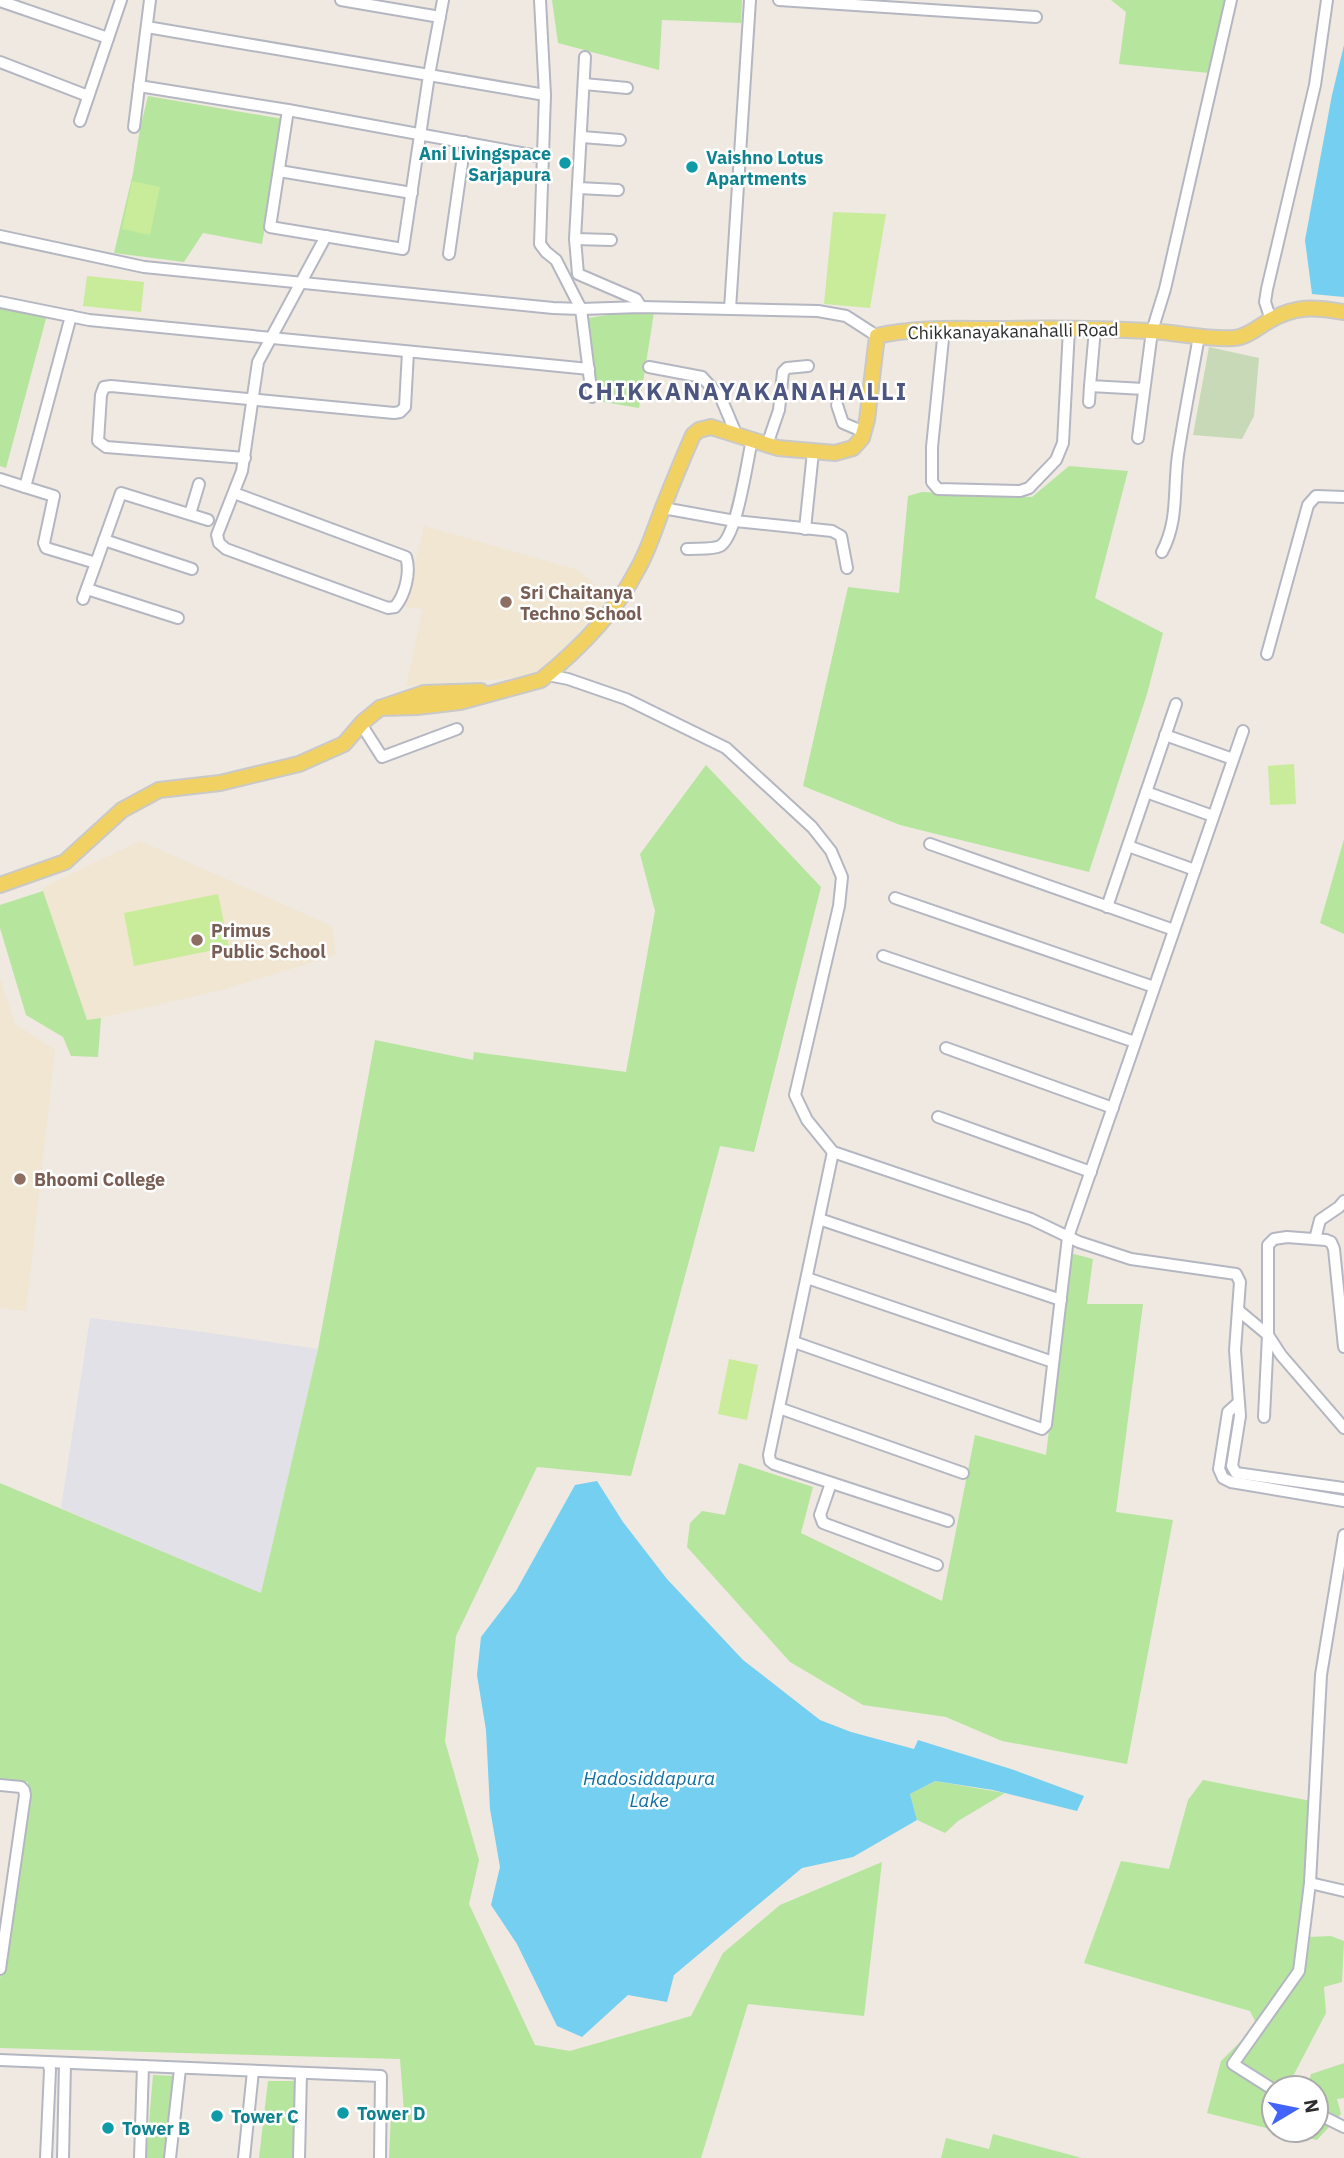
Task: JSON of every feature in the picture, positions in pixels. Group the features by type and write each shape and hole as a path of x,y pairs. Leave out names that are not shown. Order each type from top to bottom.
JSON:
{"main road":[{"name":"Chikkanayakanahalli Road","path":"877,336 944,329 1095,329 1235,338 1247,335 1270,320 1297,309 1313,307 1344,312"},
{"path":"0,885 65,862 122,810 159,790 220,783 299,764 344,744 361,724 380,708 460,702 541,680 584,642 623,594 648,548 693,435 699,430 711,427 778,448 835,453 853,448 864,432 867,420 877,336"}],"street":[{"path":"80,121 121,0"},
{"path":"134,127 150,0"},
{"path":"341,0 440,17"},
{"path":"288,110 270,227 403,249 443,0"},
{"path":"540,0 545,95 540,244 545,252 556,260 581,309 592,397"},
{"path":"730,309 750,0"},
{"path":"779,0 1036,17"},
{"path":"1138,438 1152,331 1165,289 1231,0"},
{"path":"1270,320 1265,302 1267,289 1315,85 1327,0"},
{"path":"0,1 108,38"},
{"path":"147,27 545,95"},
{"path":"585,57 575,239 578,274 636,299 641,307"},
{"path":"0,62 88,96"},
{"path":"584,84 627,88"},
{"path":"139,86 421,133 543,157"},
{"path":"582,137 620,140"},
{"path":"449,254 465,142"},
{"path":"279,171 412,193"},
{"path":"578,188 618,190"},
{"path":"0,236 144,267 553,308 818,311 846,316 877,336"},
{"path":"234,493 406,557 408,563 403,598 396,607 388,608 226,549 219,543 217,535 245,458 258,362 326,236"},
{"path":"575,239 611,240"},
{"path":"0,302 89,320 589,369"},
{"path":"25,486 71,316"},
{"path":"944,329 932,447 932,482 938,489 1020,491 1035,483 1061,451 1069,329"},
{"path":"1088,402 1095,329"},
{"path":"1162,552 1173,524 1178,458 1199,337"},
{"path":"245,458 106,447 98,441 104,387 400,412 405,407 408,352"},
{"path":"767,445 779,410 783,372 787,368 808,366"},
{"path":"649,367 702,377 721,398 737,436"},
{"path":"1090,386 1144,389"},
{"path":"836,405 843,422 864,432"},
{"path":"687,549 716,548 732,531 752,440"},
{"path":"806,529 813,452"},
{"path":"0,479 54,496 44,543 46,548 96,563"},
{"path":"191,514 199,484"},
{"path":"178,618 85,594 121,493 208,520"},
{"path":"1267,654 1308,505 1316,496 1344,497"},
{"path":"663,508 735,521 832,531 841,536 848,568"},
{"path":"104,540 192,569"},
{"path":"548,675 568,678 626,699 726,748 812,827 831,851 842,877 839,906 795,1095 807,1120 833,1152 1031,1219 1069,1237 1131,1259 1236,1274 1240,1282 1235,1350 1240,1416 1232,1466 1236,1473 1344,1488"},
{"path":"1107,906 1176,704"},
{"path":"361,724 383,757 457,729"},
{"path":"794,1342 1042,1429 1046,1426 1069,1237 1243,731"},
{"path":"1166,735 1233,759"},
{"path":"1146,792 1213,816"},
{"path":"930,844 1174,930"},
{"path":"1128,846 1195,870"},
{"path":"895,898 1154,987"},
{"path":"883,956 1135,1042"},
{"path":"946,1048 1113,1108"},
{"path":"938,1118 1091,1172"},
{"path":"833,1152 769,1455 770,1461 948,1521"},
{"path":"1315,1239 1320,1220 1339,1208 1344,1201"},
{"path":"819,1219 1061,1300"},
{"path":"1264,1416 1268,1335 1268,1245 1274,1239 1287,1237 1331,1242 1334,1249 1344,1347"},
{"path":"807,1278 1054,1362"},
{"path":"1238,1310 1268,1335 1281,1355 1344,1428"},
{"path":"1238,1402 1228,1412 1219,1469 1223,1478 1231,1482 1344,1501"},
{"path":"779,1408 963,1473"},
{"path":"831,1483 820,1515 823,1523 937,1565"},
{"path":"1260,2081 1233,2064 1299,1971 1310,1883 1321,1675 1344,1535"},
{"path":"0,1785 21,1787 25,1795 0,1969"},
{"path":"1310,1883 1344,1891"},
{"path":"0,2060 381,2076 380,2158"},
{"path":"46,2158 50,2070 48,2062"},
{"path":"63,2158 65,2063"},
{"path":"140,2158 143,2066"},
{"path":"170,2158 180,2069"},
{"path":"244,2158 253,2071"},
{"path":"299,2158 301,2074"}],"shaded area":[{"name":"Sri Chaitanya Techno School","path":"424,526 578,570 610,598 540,676 406,686 423,609 405,607"},
{"name":"Primus Public School","path":"140,841 332,926 336,955 222,990 87,1021 42,888"},
{"name":"Bhoomi College","path":"0,978 15,1024 55,1050 26,1311 0,1308"},
{"path":"90,1318 318,1349 261,1594 61,1508"}],"green space":[{"path":"552,0 742,0 741,23 662,20 659,70 558,43"},
{"path":"1111,0 1225,0 1209,73 1119,64 1126,12"},
{"path":"148,96 283,119 262,244 203,233 184,262 114,253"},
{"path":"132,181 160,187 150,235 122,229"},
{"path":"833,212 886,214 870,308 824,304"},
{"path":"87,276 144,282 141,312 83,306"},
{"path":"0,307 47,315 6,468 0,466"},
{"path":"647,309 654,312 639,408 598,401 588,318"},
{"path":"1209,347 1259,358 1254,416 1242,439 1193,435"},
{"path":"1069,466 1128,471 1095,598 1163,633 1147,694 1089,872 900,825 803,786 848,587 899,593 908,496 922,492 1032,497"},
{"path":"1294,764 1296,804 1270,805 1268,766"},
{"path":"706,765 821,887 754,1152 720,1146 631,1476 537,1467 456,1636 445,1741 479,1860 469,1904 535,2045 570,2051 691,2016 723,1953 780,1905 882,1862 864,2016 748,2004 701,2158 389,2158 391,2113 404,2112 400,2059 0,2048 0,1979 28,1782 0,1779 0,1483 261,1593 318,1349 375,1040 473,1060 474,1052 626,1072 655,911 640,854"},
{"path":"1344,839 1344,934 1320,923"},
{"path":"43,891 87,1020 101,1018 98,1057 71,1056 63,1037 26,1015 0,928 0,905"},
{"path":"218,894 229,947 134,966 124,913"},
{"path":"1070,1253 1093,1259 1087,1304 1143,1304 1116,1512 1173,1520 1127,1764 1002,1741 946,1717 863,1705 790,1662 687,1547 690,1523 702,1511 725,1515 739,1463 813,1487 801,1533 942,1601 975,1435 1046,1455"},
{"path":"729,1359 758,1365 747,1420 718,1414"},
{"path":"1203,1780 1311,1801 1308,1937 1331,1936 1344,1941 1342,1982 1324,1987 1326,2013 1294,2074 1260,2074 1260,2126 1207,2113 1221,2061 1257,2025 1250,2011 1084,1963 1121,1861 1169,1869 1188,1800"},
{"path":"935,1781 1005,1793 958,1821 945,1833 917,1820 910,1794"},
{"path":"1344,2063 1344,2098 1337,2099 1341,2114 1330,2126 1330,2074 1311,2074"},
{"path":"153,2075 176,2076 167,2158 146,2158"},
{"path":"268,2081 296,2081 294,2158 259,2158"},
{"path":"993,2134 1082,2158 941,2158 946,2138 989,2149"}],"water":[{"path":"1344,45 1344,297 1312,294 1305,240"},
{"name":"Hadosiddapura Lake","path":"597,1481 623,1522 667,1579 743,1660 820,1720 851,1732 914,1749 918,1740 1011,1769 1084,1796 1077,1811 993,1790 935,1781 910,1794 917,1820 853,1857 802,1868 674,1975 667,2002 628,1995 582,2037 557,2026 517,1944 491,1905 500,1867 490,1809 486,1730 477,1675 481,1637 516,1591 575,1485"}],"place":[{"name":"Ani Livingspace Sarjapura","path":"565,163"},
{"name":"Vaishno Lotus Apartments","path":"692,167"},
{"name":"Sri Chaitanya Techno School","path":"506,602"},
{"name":"Primus Public School","path":"197,940"},
{"name":"Bhoomi College","path":"20,1179"},
{"name":"Tower D","path":"343,2113"},
{"name":"Tower C","path":"217,2116"},
{"name":"Tower B","path":"108,2128"}],"district":[{"name":"CHIKKANAYAKANAHALLI","path":"743,391"}]}
